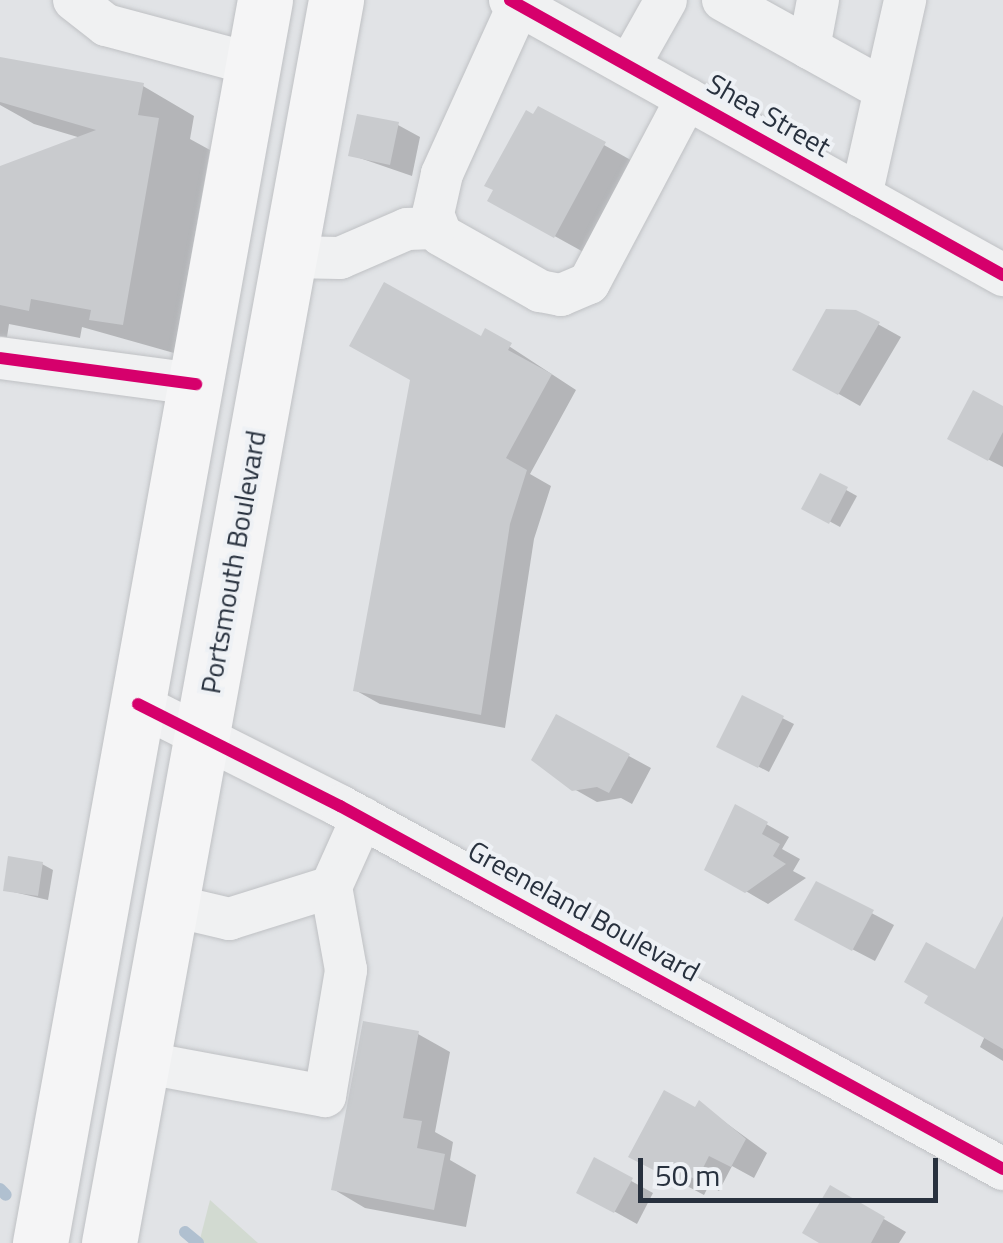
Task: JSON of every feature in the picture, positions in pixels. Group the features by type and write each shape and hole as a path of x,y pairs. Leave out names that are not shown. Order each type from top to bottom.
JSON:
{"main road":[{"path":"40,1243 265,0"},
{"name":"Portsmouth Boulevard","path":"109,1243 336,0"}],"street":[{"path":"74,0 106,25 255,65"},
{"path":"630,64 666,0"},
{"path":"723,0 885,90"},
{"path":"809,48 818,0"},
{"path":"861,196 905,0"},
{"path":"435,228 434,200 442,174 514,2"},
{"name":"Shea Street","path":"514,2 1003,274"},
{"path":"289,257 340,258 406,229 435,228 540,291 578,292 588,283 688,98"},
{"path":"0,358 196,384"},
{"name":"Greeneland Boulevard","path":"138,704 362,818 1003,1169"},
{"path":"142,1062 325,1096 346,970 331,888 362,818"},
{"path":"170,905 229,920 331,888"}],"shaded area":[{"path":"210,1200 258,1243 199,1243"}],"building":[{"path":"0,57 144,83 138,115 159,118 123,325 89,320 91,310 31,299 29,311 0,305 0,166 96,130 0,102"},
{"path":"538,106 606,142 554,238 487,201 493,190 484,186 526,110 533,114"},
{"path":"357,114 399,122 390,165 348,156"},
{"path":"384,282 481,336 485,328 512,343 508,350 552,374 506,458 527,470 510,524 481,715 353,691 410,380 349,346"},
{"path":"826,309 856,310 880,322 838,395 792,370"},
{"path":"973,390 1003,406 1003,432 988,461 947,439"},
{"path":"820,473 848,487 829,524 801,509"},
{"path":"742,695 784,716 758,768 716,747"},
{"path":"556,714 630,754 609,793 597,787 572,791 531,760"},
{"path":"735,804 768,822 762,834 780,844 773,856 786,864 745,893 704,870"},
{"path":"8,856 43,862 38,896 3,891"},
{"path":"816,881 874,910 852,951 794,920"},
{"path":"1003,916 1003,1049 924,1003 928,996 904,982 926,942 975,969"},
{"path":"363,1021 419,1031 403,1118 422,1121 417,1148 445,1154 434,1210 331,1190"},
{"path":"664,1090 695,1107 699,1100 746,1139 731,1167 709,1156 697,1180 686,1175 681,1184 628,1157"},
{"path":"594,1157 633,1178 614,1213 576,1193"},
{"path":"830,1185 885,1217 871,1243 819,1243 802,1233"}],"waterway":[{"path":"0,1189 6,1195"},
{"path":"185,1232 198,1243"}],"cycle path":[{"path":"510,0 1003,275"},
{"path":"0,358 196,384"},
{"path":"138,704 340,806 1003,1169"}]}
